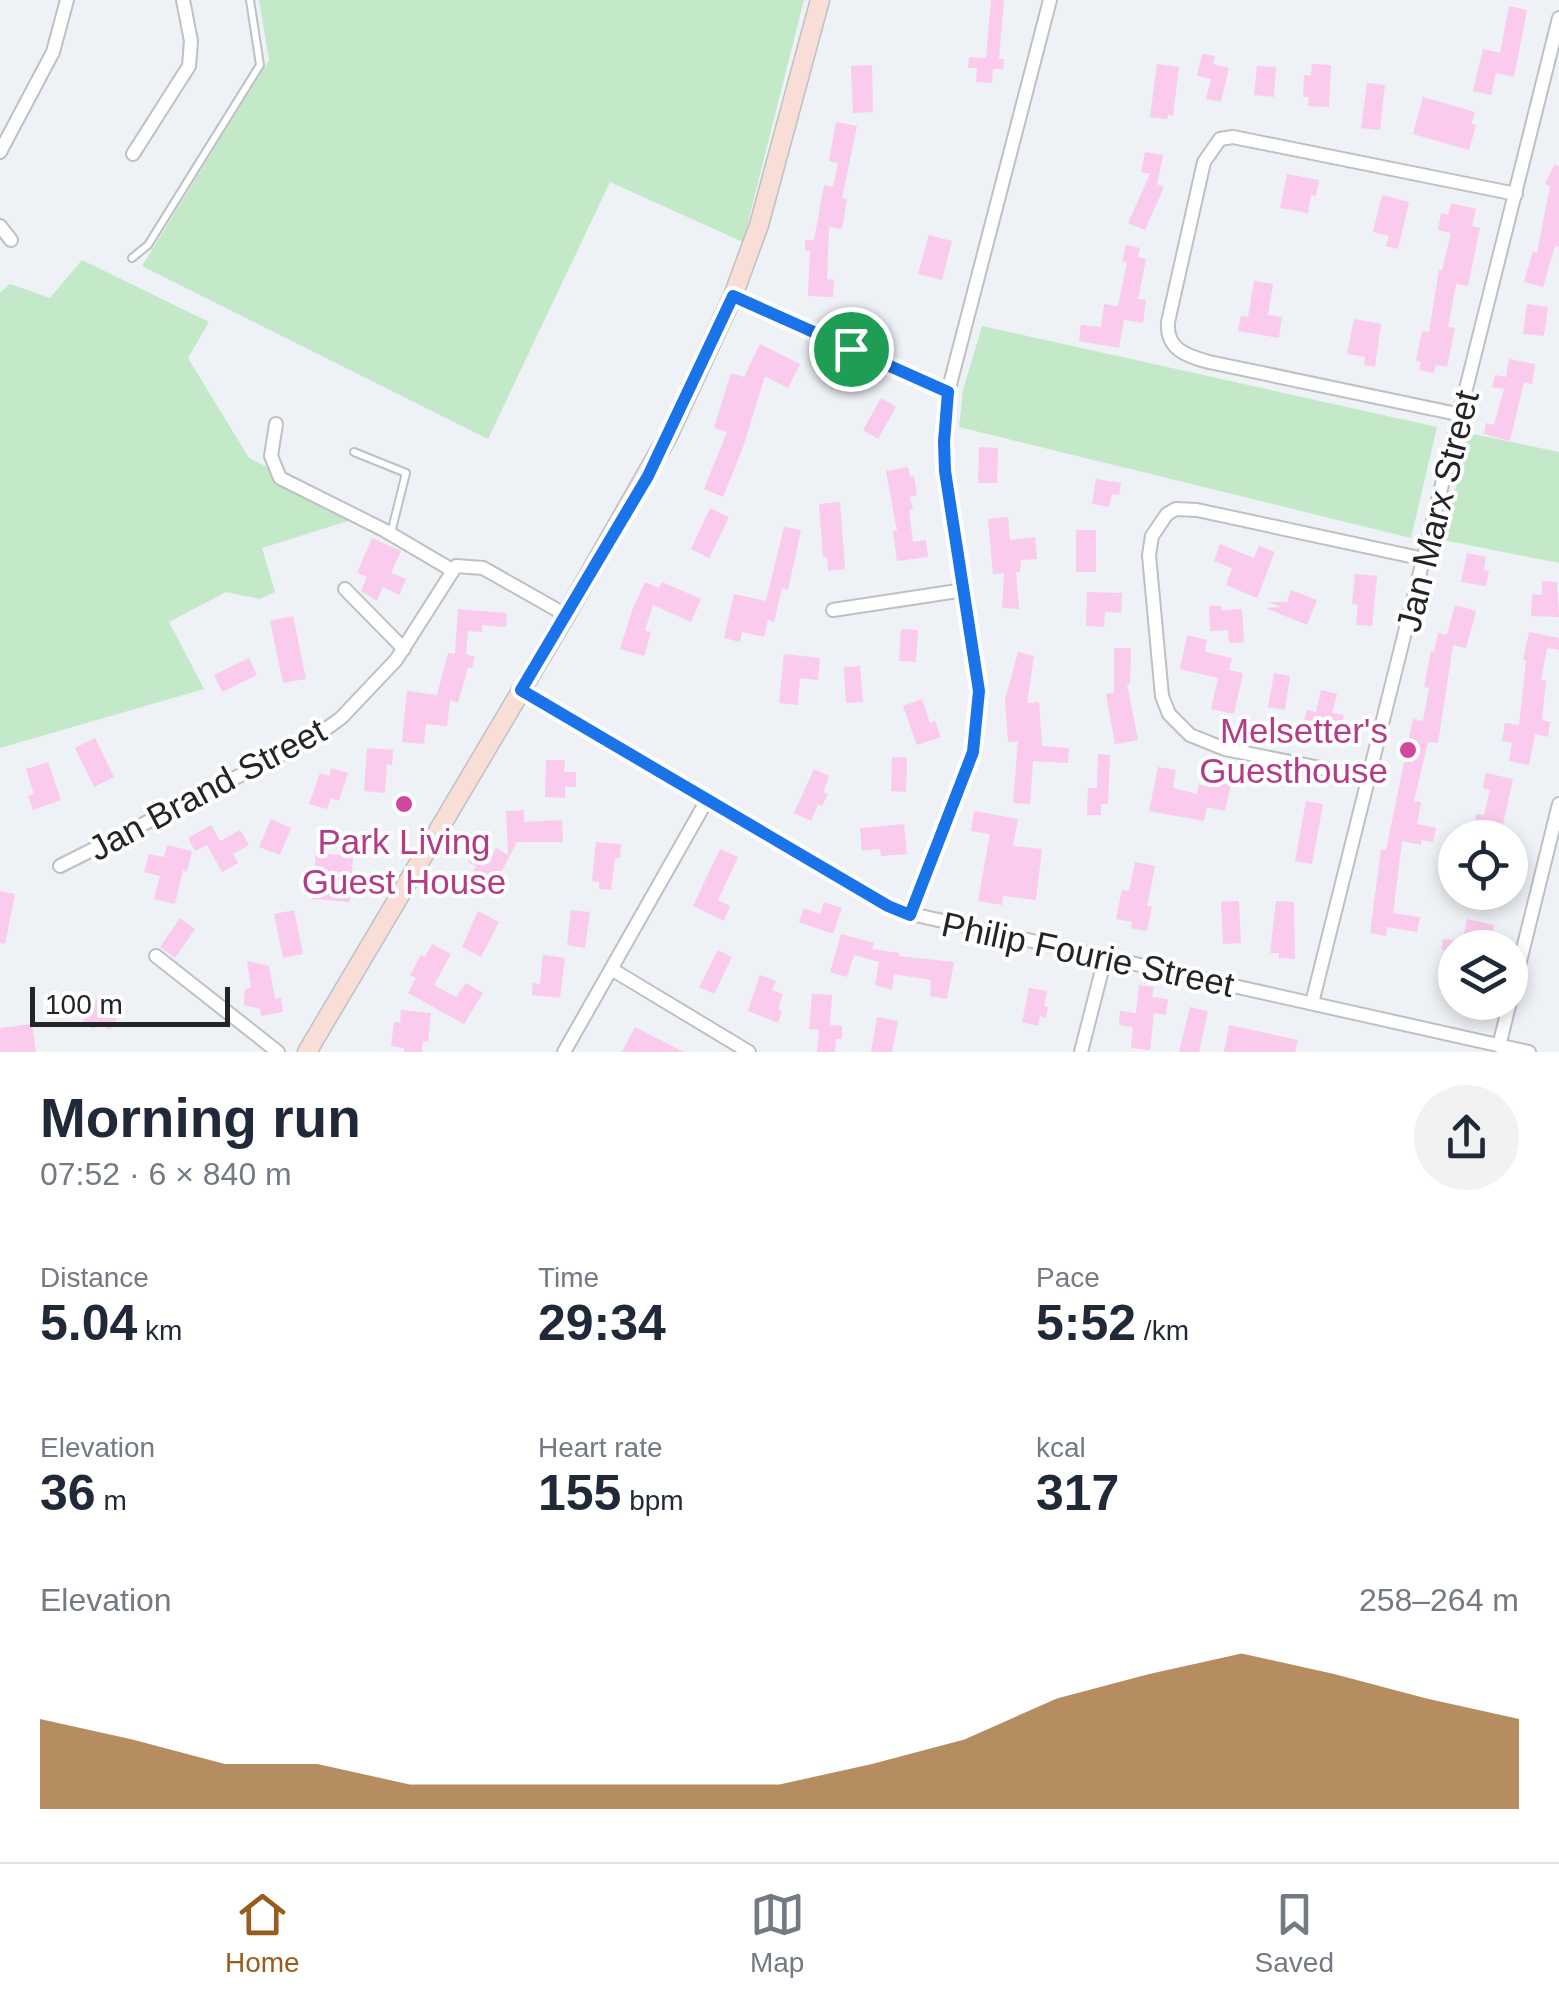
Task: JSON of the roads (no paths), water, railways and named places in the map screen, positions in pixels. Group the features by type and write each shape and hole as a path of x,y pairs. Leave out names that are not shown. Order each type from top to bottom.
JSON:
{"street":[{"path":"0,152 52,52 67,0"},
{"path":"133,154 191,60 183,0"},
{"path":"306,1052 648,476 733,296 782,151 820,0"},
{"path":"910,915 976,737 979,691 945,471 948,392 1050,0"},
{"name":"Jan Marx Street","path":"1312,1003 1559,18"},
{"path":"1462,415 1209,362 1177,350 1170,340 1168,322 1204,162 1220,139 1233,136 1516,194"},
{"path":"0,226 11,240"},
{"path":"733,296 948,392"},
{"path":"276,424 270,450 280,478 452,570 464,565 483,568 566,615"},
{"path":"1370,778 1225,749 1190,734 1178,724 1162,696 1148,568 1152,536 1166,514 1197,510 1424,559"},
{"name":"Jan Brand Street","path":"60,866 312,739 341,718 404,649 452,570"},
{"path":"345,590 404,649"},
{"path":"833,610 964,590"},
{"name":"Philip Fourie Street","path":"521,690 888,906 910,915 1529,1052"},
{"path":"564,1052 708,800"},
{"path":"1499,1046 1559,804"},
{"path":"156,956 278,1052"},
{"path":"1080,1052 1105,958"},
{"path":"613,970 749,1052"}],"lane":[{"path":"132,258 148,244 260,65 250,0"},
{"path":"354,452 406,473 390,534"}],"place":[{"name":"Melsetter's Guesthouse","path":"1408,750"},
{"name":"Park Living Guest House","path":"404,804"}]}
